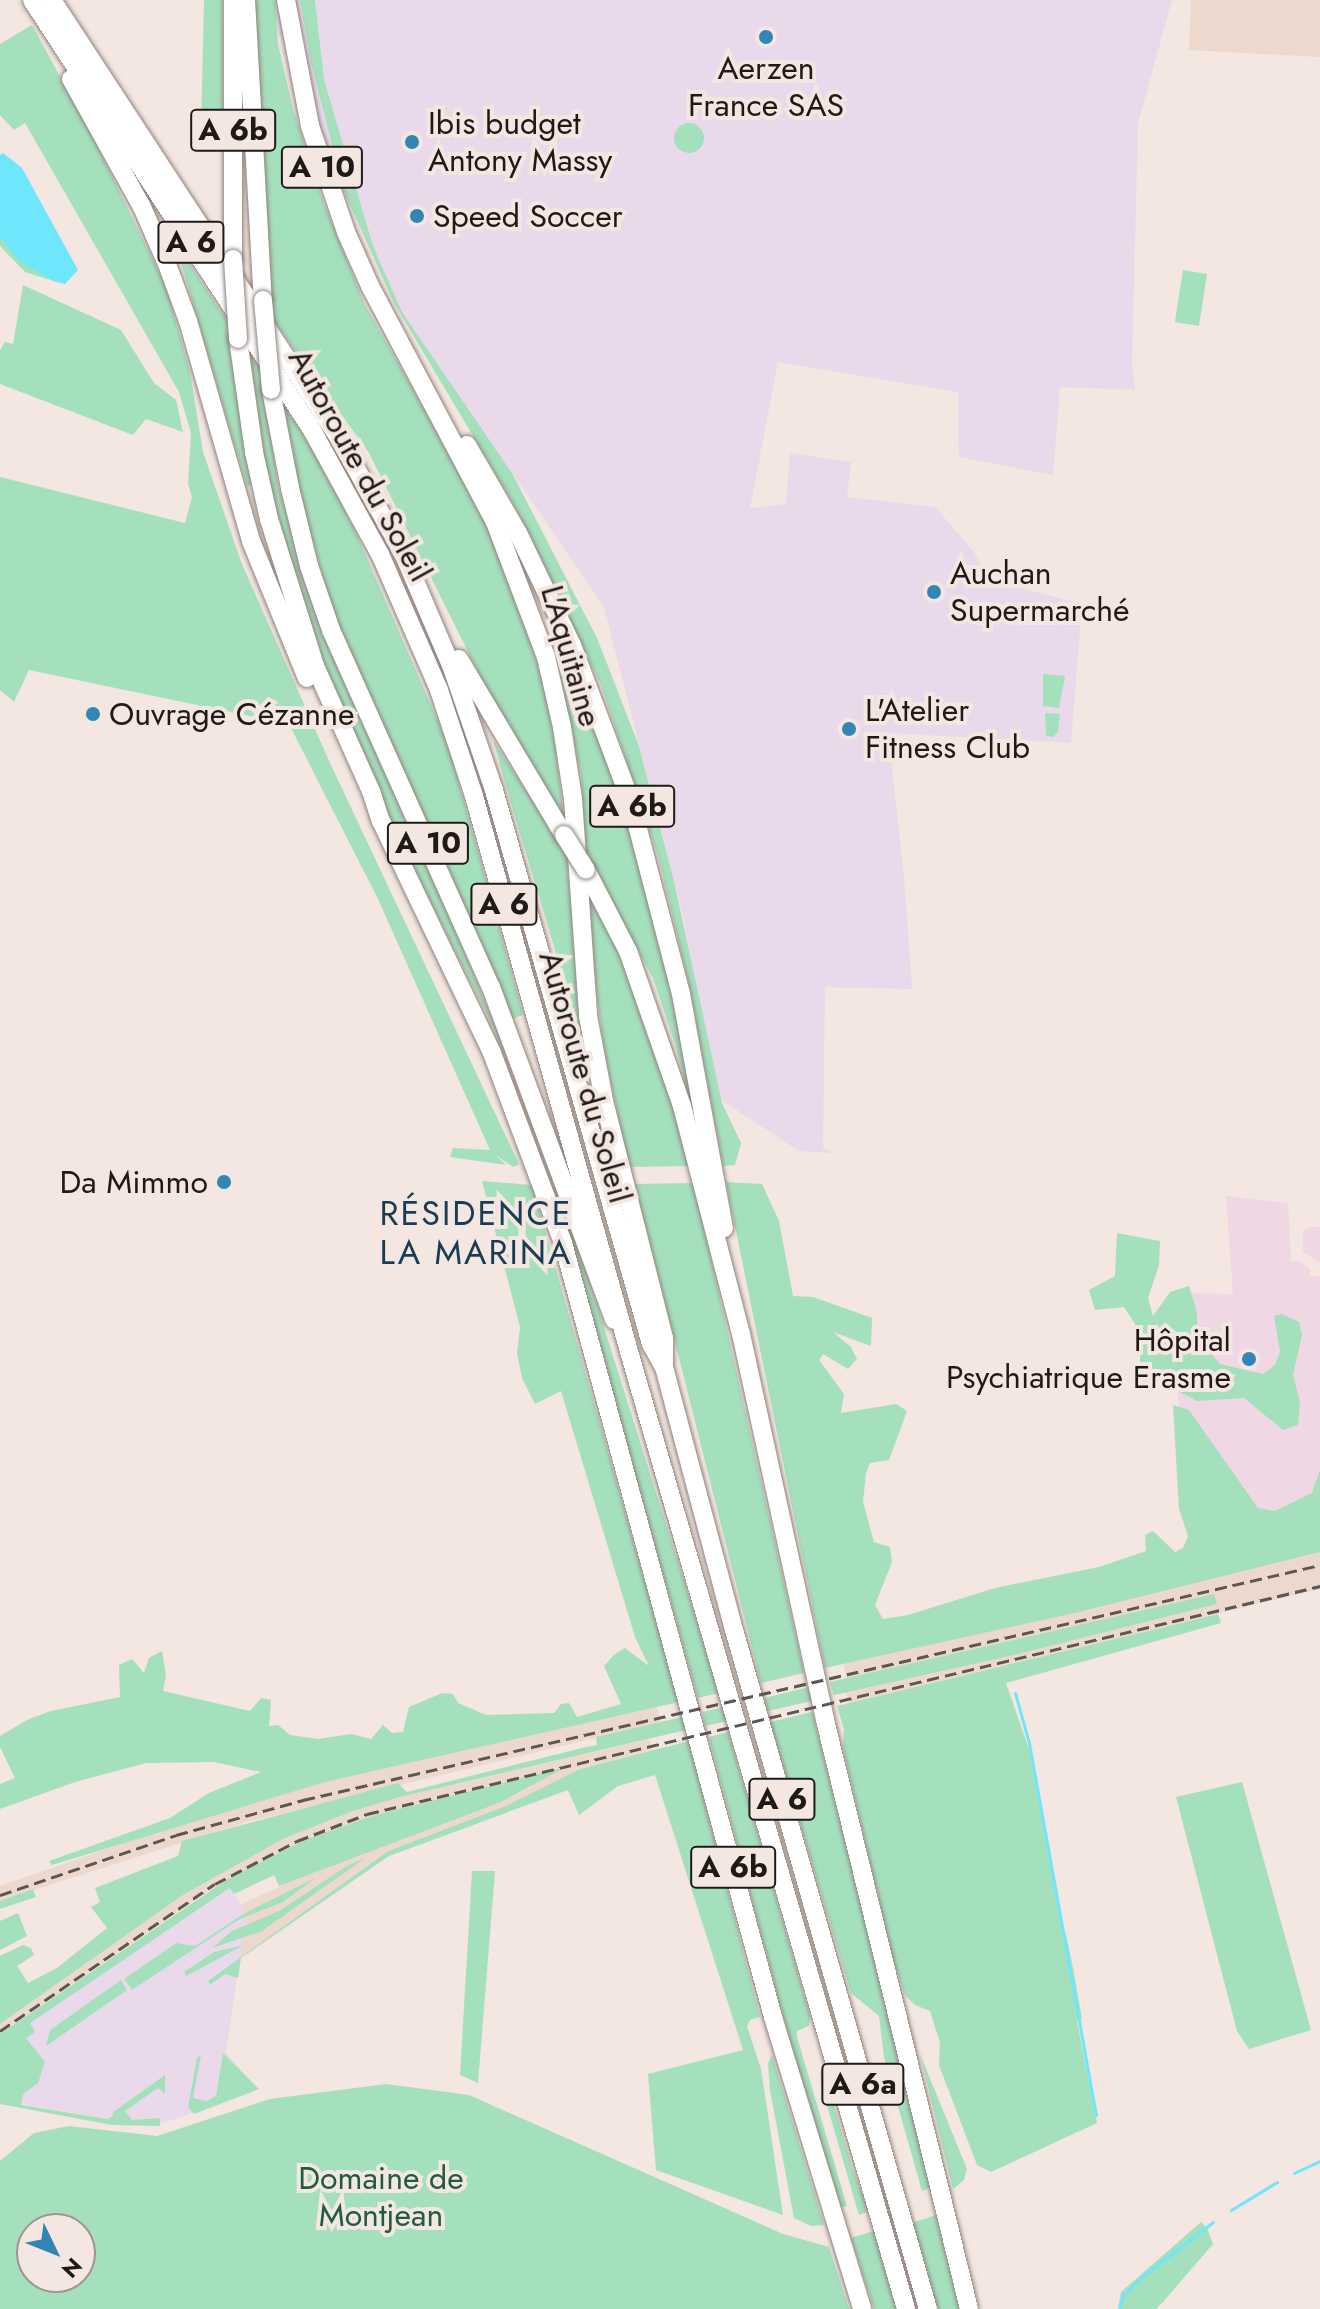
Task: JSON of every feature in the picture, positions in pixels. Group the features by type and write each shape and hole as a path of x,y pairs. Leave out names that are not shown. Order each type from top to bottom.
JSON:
{"highway":[{"path":"29,0 157,239 184,309 229,474 277,608 363,801 381,821"},
{"name":"Autoroute du Soleil","path":"29,0 297,406 358,513 403,604 439,690 474,796 630,1355 837,2068"},
{"name":"Autoroute du Soleil","path":"52,0 339,438 415,580 477,735 651,1344 664,1367 829,1966"},
{"name":"A 6b","path":"233,0 233,259 238,339 254,452 281,565 315,666 371,791 381,821 492,1053 563,1243 773,2017 862,2309"},
{"name":"A 10","path":"246,0 271,390 309,566 331,630 491,987 543,1122 601,1293 630,1355"},
{"name":"L'Aquitaine","path":"286,0 317,150 346,232 390,325 495,522 535,623 549,669 573,799 588,1016 604,1101 664,1338 664,1367"},
{"name":"A 6b","path":"390,325 518,533 572,645 612,747 648,859 681,994 741,1334 825,1720 969,2309"},
{"path":"415,580 487,711 586,870 628,951 663,1043 741,1334"},
{"name":"A 6a","path":"829,1966 928,2309"},
{"name":"A 6a","path":"837,2068 906,2309"}],"shaded area":[{"path":"264,0 1172,0 1138,123 1132,363 1135,390 1060,387 1053,475 959,457 958,392 778,362 750,508 786,504 790,453 851,462 847,497 935,507 974,552 988,579 1082,604 1071,743 888,733 904,876 912,989 825,987 823,1147 832,1153 799,1151 709,1092 684,919 604,607 402,312"},
{"path":"1191,0 1320,0 1320,57 1189,50"},
{"name":"Hôpital Psychiatrique Erasme","path":"1226,1196 1288,1203 1291,1261 1299,1261 1310,1269 1310,1276 1320,1276 1320,1545 1206,1571 1178,1423 1178,1293 1233,1294"},
{"path":"1309,1227 1320,1227 1320,1263 1303,1252 1303,1232"},
{"path":"1320,1552 1320,1589 849,1703 846,1693 834,1695 830,1682 847,1678 843,1664 1075,1613"},
{"path":"657,1707 661,1722 243,1823 0,1901 0,1886 172,1826 325,1782"},
{"path":"650,1739 652,1750 580,1769 507,1806 388,1851 192,1993 238,1920 283,1902 317,1877 245,1913 240,1905 308,1873 501,1802 533,1786 372,1816 305,1840 201,1896 0,2034 0,2024 183,1895 283,1839 353,1811 400,1797"},
{"path":"231,1888 246,1915 226,2053 252,2083 185,2116 151,2126 0,2101 0,2042"}],"green space":[{"path":"204,0 222,0 223,151 201,133"},
{"path":"253,0 275,0 278,44 293,109 323,201 365,305 479,506 519,604 543,683 555,742 564,820 502,720 369,453 271,316"},
{"path":"300,0 315,0 324,80 373,246 402,312 512,473 597,638 639,746 674,881 722,1103 741,1143 735,1165 723,1166 689,984 658,856 601,685 517,510 394,303 343,189 311,62"},
{"path":"32,25 92,135 167,289 190,372 203,452 242,564 330,763 519,1164 513,1167 496,1155 506,1165 450,1157 453,1148 490,1150 378,899 289,724 29,670 14,702 0,690 0,477 185,523 192,497 188,484 191,433 179,392 25,123 14,130 0,115 0,44"},
{"path":"689,123 700,127 704,138 700,149 689,153 678,149 674,138 678,127"},
{"path":"0,222 50,280 25,272 0,246"},
{"path":"175,242 229,324 253,485 247,486"},
{"path":"1183,270 1207,274 1199,326 1175,322"},
{"path":"23,285 121,330 154,383 176,400 183,432 146,419 133,435 0,384 0,350 5,342 13,344"},
{"path":"249,353 262,373 278,486 315,607 340,673 440,893 506,1052 400,841 306,622 281,541 259,442"},
{"path":"280,399 320,461 355,531 448,744 523,1015 512,1019 344,646 291,469"},
{"path":"545,603 582,689 645,878 701,1127 699,1134 675,1044 653,978 586,855 581,776"},
{"path":"1043,674 1065,676 1059,708 1043,706"},
{"path":"1045,713 1060,714 1058,732 1053,737 1046,736"},
{"path":"493,740 566,852 584,1046 513,810"},
{"path":"590,898 625,963 661,1060 689,1166 629,1167 605,1054 591,952"},
{"path":"482,1181 532,1185 679,1702 325,1782 52,1865 49,1861 170,1818 209,1793 261,1772 214,1762 146,1763 75,1782 0,1809 0,1784 15,1778 0,1747 0,1736 29,1719 51,1711 120,1697 119,1665 132,1659 144,1673 149,1658 162,1651 166,1675 163,1691 250,1711 261,1698 271,1700 269,1726 278,1725 290,1735 318,1739 351,1734 371,1739 383,1725 392,1733 403,1732 409,1707 442,1693 453,1694 458,1703 486,1715 554,1713 561,1704 569,1703 577,1717 621,1704 604,1666 615,1654 625,1648 649,1666 635,1637 561,1391 535,1404 522,1378 517,1353 520,1327"},
{"path":"726,1182 762,1184 779,1221 793,1296 813,1297 872,1318 871,1346 833,1332 851,1347 857,1359 848,1369 823,1354 819,1360 844,1394 841,1413 896,1404 907,1411 889,1460 870,1463 866,1473 863,1502 874,1542 890,1547 892,1562 875,1605 883,1619 908,1615 995,1588 1099,1567 1146,1551 1145,1535 1153,1531 1175,1552 1183,1548 1188,1536 1179,1509 1173,1405 1189,1410 1258,1508 1275,1511 1312,1493 1320,1470 1320,1552 1075,1613 825,1668"},
{"path":"694,1183 804,1673 761,1683 635,1184"},
{"path":"559,1184 719,1693 698,1698 554,1185"},
{"path":"1117,1233 1160,1241 1159,1265 1148,1298 1153,1316 1170,1292 1189,1286 1197,1312 1197,1330 1205,1347 1220,1364 1263,1374 1275,1365 1280,1351 1274,1316 1282,1314 1299,1322 1302,1335 1293,1375 1300,1402 1298,1425 1283,1430 1244,1398 1197,1401 1166,1385 1138,1385 1141,1346 1135,1324 1124,1307 1095,1310 1089,1290 1115,1276"},
{"path":"1214,1594 1217,1604 1014,1655 834,1695 830,1682"},
{"path":"1218,1614 1221,1623 1006,1683 1030,1752 1063,1934 1066,1934 1074,1973 1082,2019 1077,2021 1097,2123 991,2172 977,2165 939,2065 940,2043 930,2011 915,2005 905,1995 893,1959 843,1747 844,1729 837,1706"},
{"path":"809,1687 812,1701 768,1711 764,1698"},
{"path":"723,1707 727,1721 705,1726 703,1712"},
{"path":"812,1712 932,2187 922,2191 884,2057 879,2016 851,1993 770,1722"},
{"path":"682,1717 686,1730 400,1797 353,1811 283,1839 183,1895 0,2024 0,1956 23,1945 31,1948 34,1955 17,1966 28,1983 57,1968 107,1928 91,1907 100,1902 95,1888 178,1856 182,1841 398,1783 407,1792 597,1745 596,1737"},
{"path":"728,1732 810,2016 809,2026 797,2031 797,2037 847,2206 839,2208 791,2047 709,1737"},
{"path":"689,1741 760,2017 750,2020 747,2026 761,2069 783,2215 656,2170 648,2074 743,2050 655,1775 618,1786 579,1815 568,1790 389,1856 241,1958 238,1978 225,1974 210,1985 208,1981 388,1851 506,1806 580,1769"},
{"path":"566,1767 501,1802 279,1886 274,1875 234,1894 230,1888 30,2023 35,2032 26,2038 45,2062 38,2083 23,2094 21,2105 108,2119 165,2075 165,2094 158,2088 125,2111 132,2120 160,2118 160,2126 112,2125 0,2104 0,2034 228,1879 305,1840 372,1816"},
{"path":"1242,1782 1311,2030 1249,2049 1237,2031 1176,1797"},
{"path":"365,1858 262,1931 212,1948 232,1931 279,1911 347,1866"},
{"path":"472,1871 495,1871 478,2083 460,2075"},
{"path":"317,1877 283,1902 238,1920 132,1990 124,1979 176,1943 195,1946 245,1913"},
{"path":"33,1889 36,1897 0,1909 0,1901"},
{"path":"18,1913 27,1936 0,1950 0,1921"},
{"path":"244,1945 186,1976 184,1972 214,1952"},
{"path":"121,1980 127,1990 46,2046 50,2030"},
{"path":"223,2053 259,2089 194,2114 188,2107 197,2058 201,2055 193,2098 207,2101 216,2096"},
{"path":"920,2054 967,2169 964,2180 953,2189"},
{"path":"772,2055 824,2225 811,2226 794,2218 770,2090 768,2063"},
{"path":"823,2069 853,2170 869,2211 859,2215 821,2085 820,2072"},
{"name":"Domaine de Montjean","path":"386,2084 469,2095 783,2234 829,2247 849,2309 0,2309 0,2161 34,2133 69,2126 157,2136 270,2099"},
{"path":"936,2215 959,2309 938,2309 912,2223"},
{"path":"1201,2222 1213,2244 1163,2302 1156,2309 1118,2309 1121,2292"},
{"path":"874,2231 896,2309 874,2309 851,2238"}],"water":[{"path":"3,153 22,168 78,270 65,284 53,281 19,261 0,237 0,155"}],"waterway":[{"path":"1015,1693 1029,1743 1096,2115"},
{"path":"1294,2173 1320,2161"},
{"path":"1231,2210 1277,2182"},
{"path":"1119,2309 1124,2294 1144,2275 1213,2222"}],"railway":[{"path":"0,1895 176,1835 303,1800 1320,1565"},
{"path":"0,2031 215,1884 297,1841 367,1814 1320,1586"}],"place":[{"name":"Aerzen France SAS","path":"766,37"},
{"name":"Ibis budget Antony Massy","path":"412,142"},
{"name":"Speed Soccer","path":"417,216"},
{"name":"Auchan Supermarché","path":"934,592"},
{"name":"Ouvrage Cézanne","path":"93,714"},
{"name":"L'Atelier Fitness Club","path":"849,729"},
{"name":"Da Mimmo","path":"224,1182"},
{"name":"Hôpital Psychiatrique Erasme","path":"1249,1359"}],"district":[{"name":"RÉSIDENCE LA MARINA","path":"476,1232"}]}
